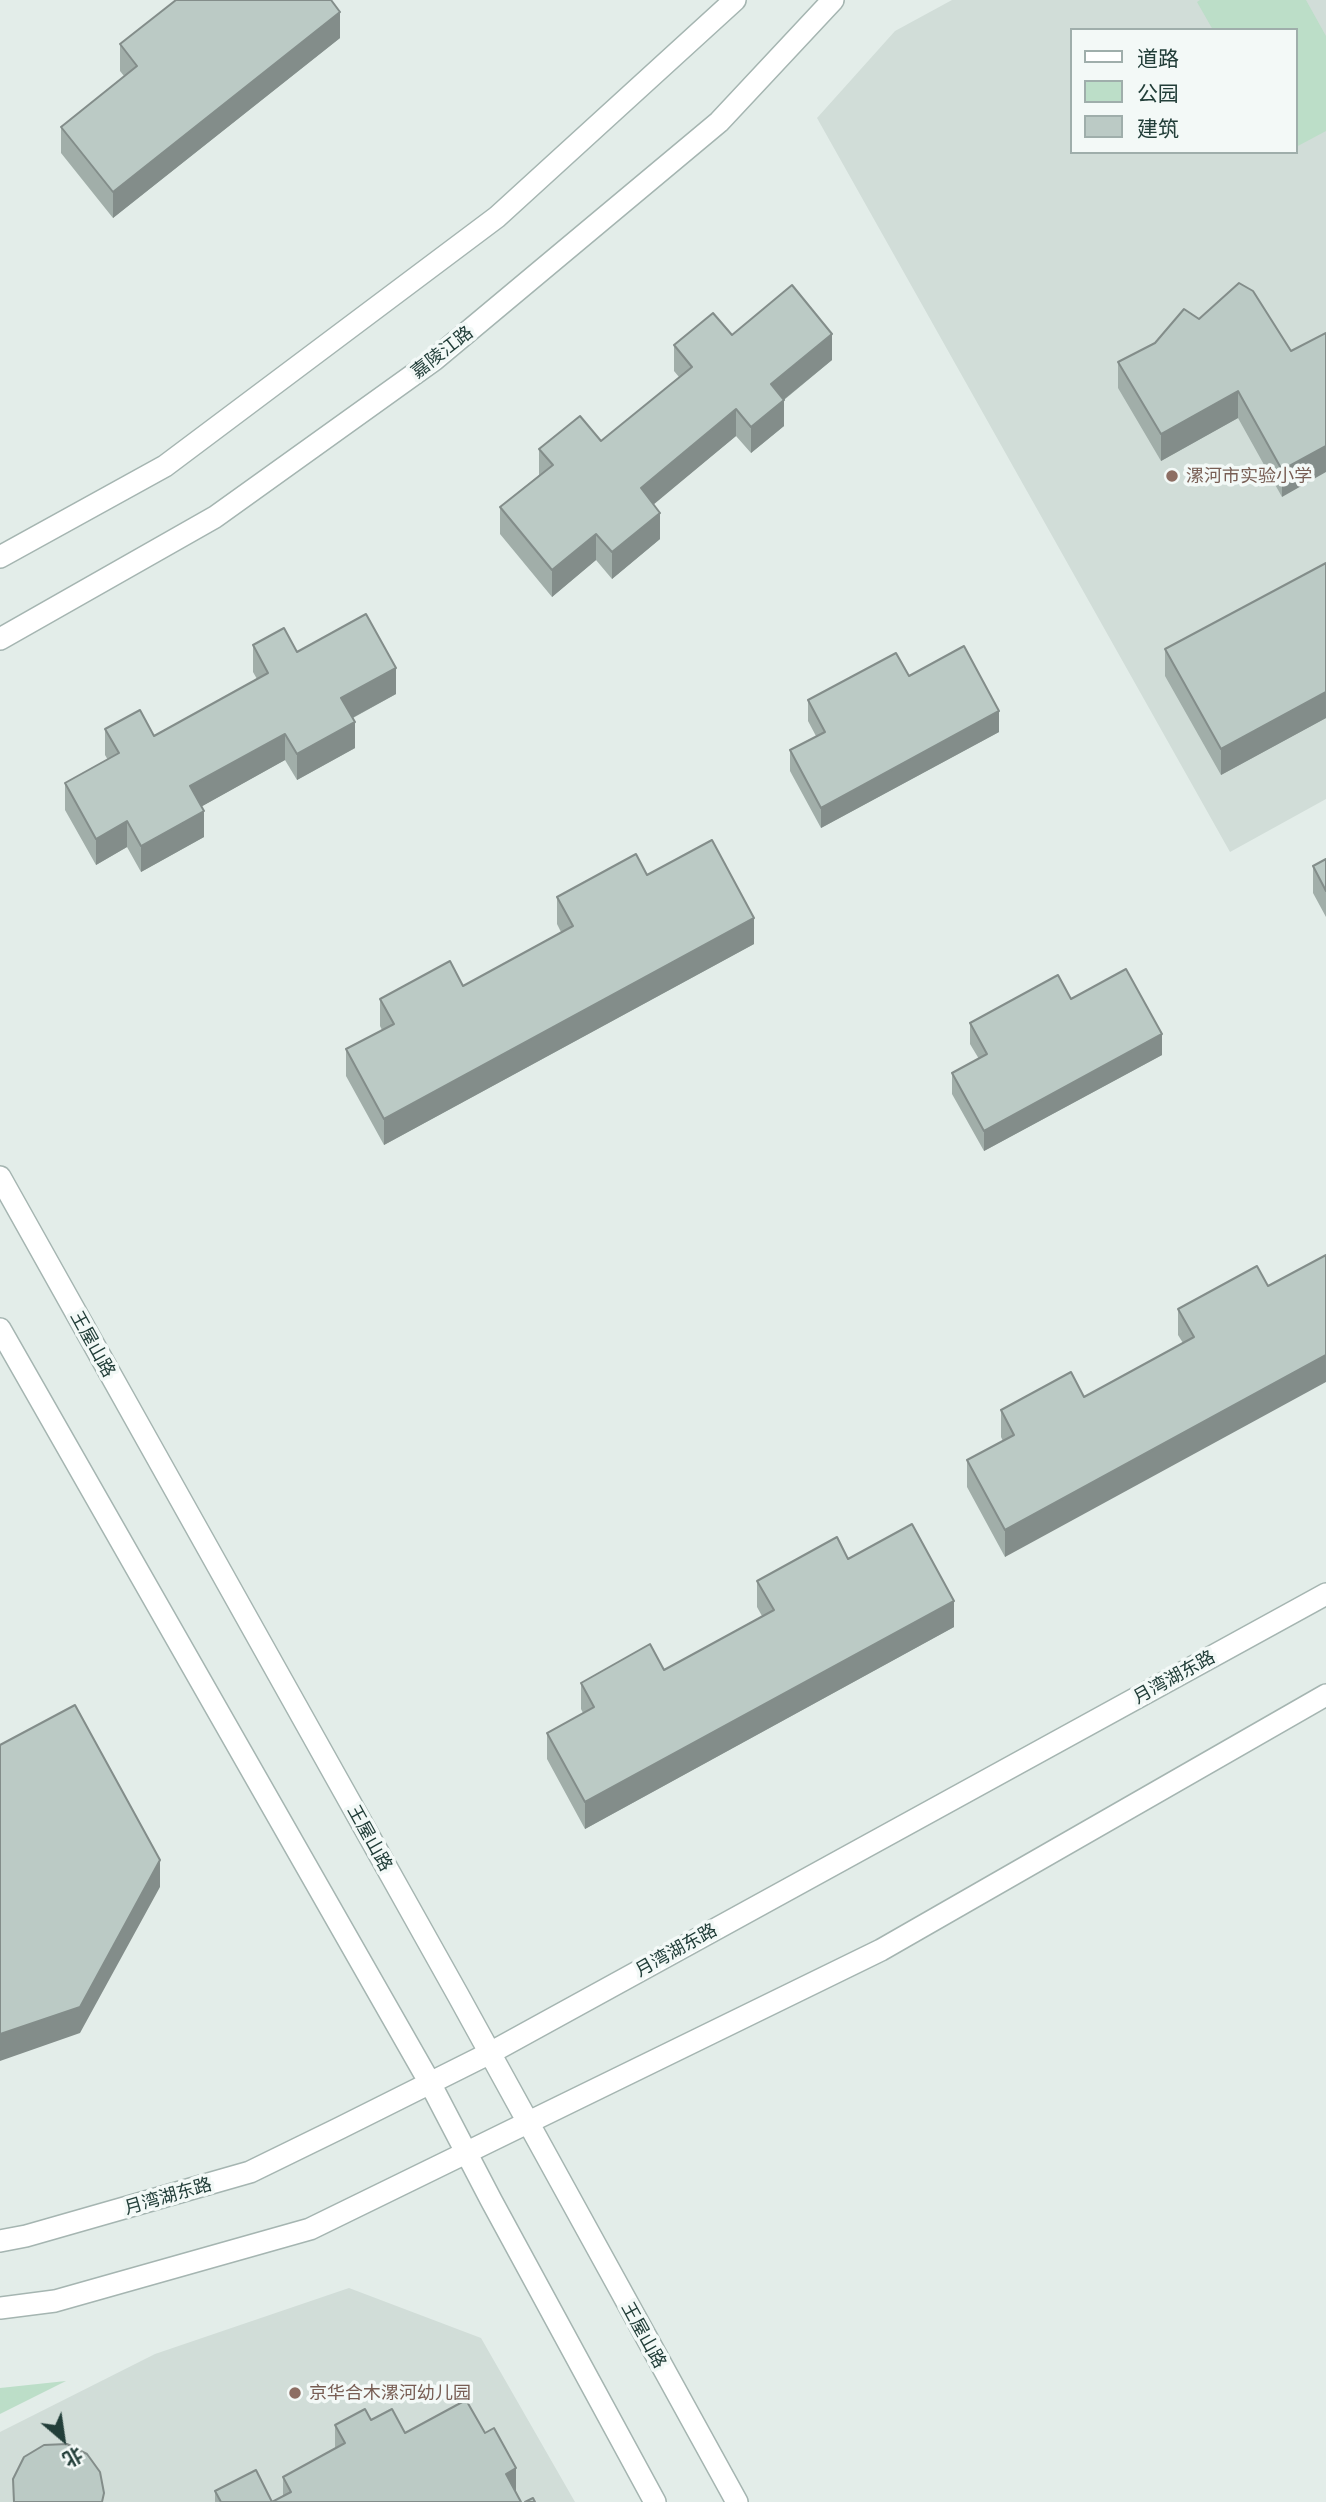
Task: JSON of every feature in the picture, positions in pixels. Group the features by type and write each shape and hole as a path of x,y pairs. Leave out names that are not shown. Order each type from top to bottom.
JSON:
{"street":[{"path":"0,557 165,466 486,226 735,0"},
{"name":"嘉陵江路","path":"0,639 215,517 434,360 719,121 833,0"},
{"name":"王屋山路","path":"0,1177 737,2502"},
{"path":"0,1329 430,2083 655,2502"},
{"name":"月湾湖东路","path":"0,2241 250,2172 489,2053 1326,1594"},
{"path":"0,2308 55,2301 310,2229 881,1950 1326,1695"}],"shaded area":[{"name":"漯河市实验小学","path":"952,0 1326,0 1326,799 1230,852 817,118 895,31"},
{"name":"京华合木漯河幼儿园","path":"349,2288 481,2338 575,2502 0,2502 0,2432 155,2354"}],"green space":[{"path":"1306,0 1326,36 1326,131 1298,146 1298,28 1212,28 1197,2"},
{"path":"66,2381 0,2414 0,2388"}],"building":[{"path":"176,0 331,0 340,12 113,192 61,127 137,66 120,44"},
{"path":"1239,283 1253,291 1291,351 1326,333 1326,446 1282,470 1238,391 1161,434 1118,362 1155,343 1184,309 1199,319"},
{"path":"792,285 832,334 771,384 784,400 751,427 736,409 641,488 660,513 612,552 596,534 552,570 500,507 553,465 539,449 580,416 601,441 692,367 674,345 713,313 732,335"},
{"path":"1326,563 1326,692 1221,749 1165,649"},
{"path":"366,614 396,668 341,698 355,722 297,754 285,734 190,786 204,811 141,846 127,821 96,839 65,783 119,753 105,729 140,710 154,736 268,673 253,645 284,628 297,652"},
{"path":"964,646 999,711 821,808 790,750 825,732 808,700 896,653 909,676"},
{"path":"712,840 754,918 384,1119 346,1049 394,1024 380,999 450,961 463,986 573,926 557,897 636,854 647,875"},
{"path":"1326,859 1326,891 1313,866"},
{"path":"1126,969 1162,1034 984,1131 952,1073 987,1054 970,1023 1058,975 1071,999"},
{"path":"1326,1255 1326,1355 1005,1530 967,1460 1014,1435 1001,1410 1071,1372 1084,1397 1194,1337 1178,1309 1257,1266 1268,1286"},
{"path":"912,1524 954,1601 585,1802 547,1733 594,1707 581,1683 650,1644 664,1670 774,1610 757,1581 837,1537 848,1559"},
{"path":"75,1705 160,1860 80,2007 0,2034 0,1745"},
{"path":"466,2400 485,2433 494,2428 516,2468 506,2474 521,2502 272,2502 291,2492 283,2477 345,2443 335,2425 365,2409 371,2420 392,2409 405,2433"},
{"path":"67,2444 87,2454 100,2472 104,2493 102,2502 14,2502 13,2479 24,2457 44,2445"},
{"path":"256,2470 272,2502 221,2502 215,2491"}],"place":[{"name":"漯河市实验小学","path":"1172,476"},
{"name":"京华合木漯河幼儿园","path":"295,2393"}]}
